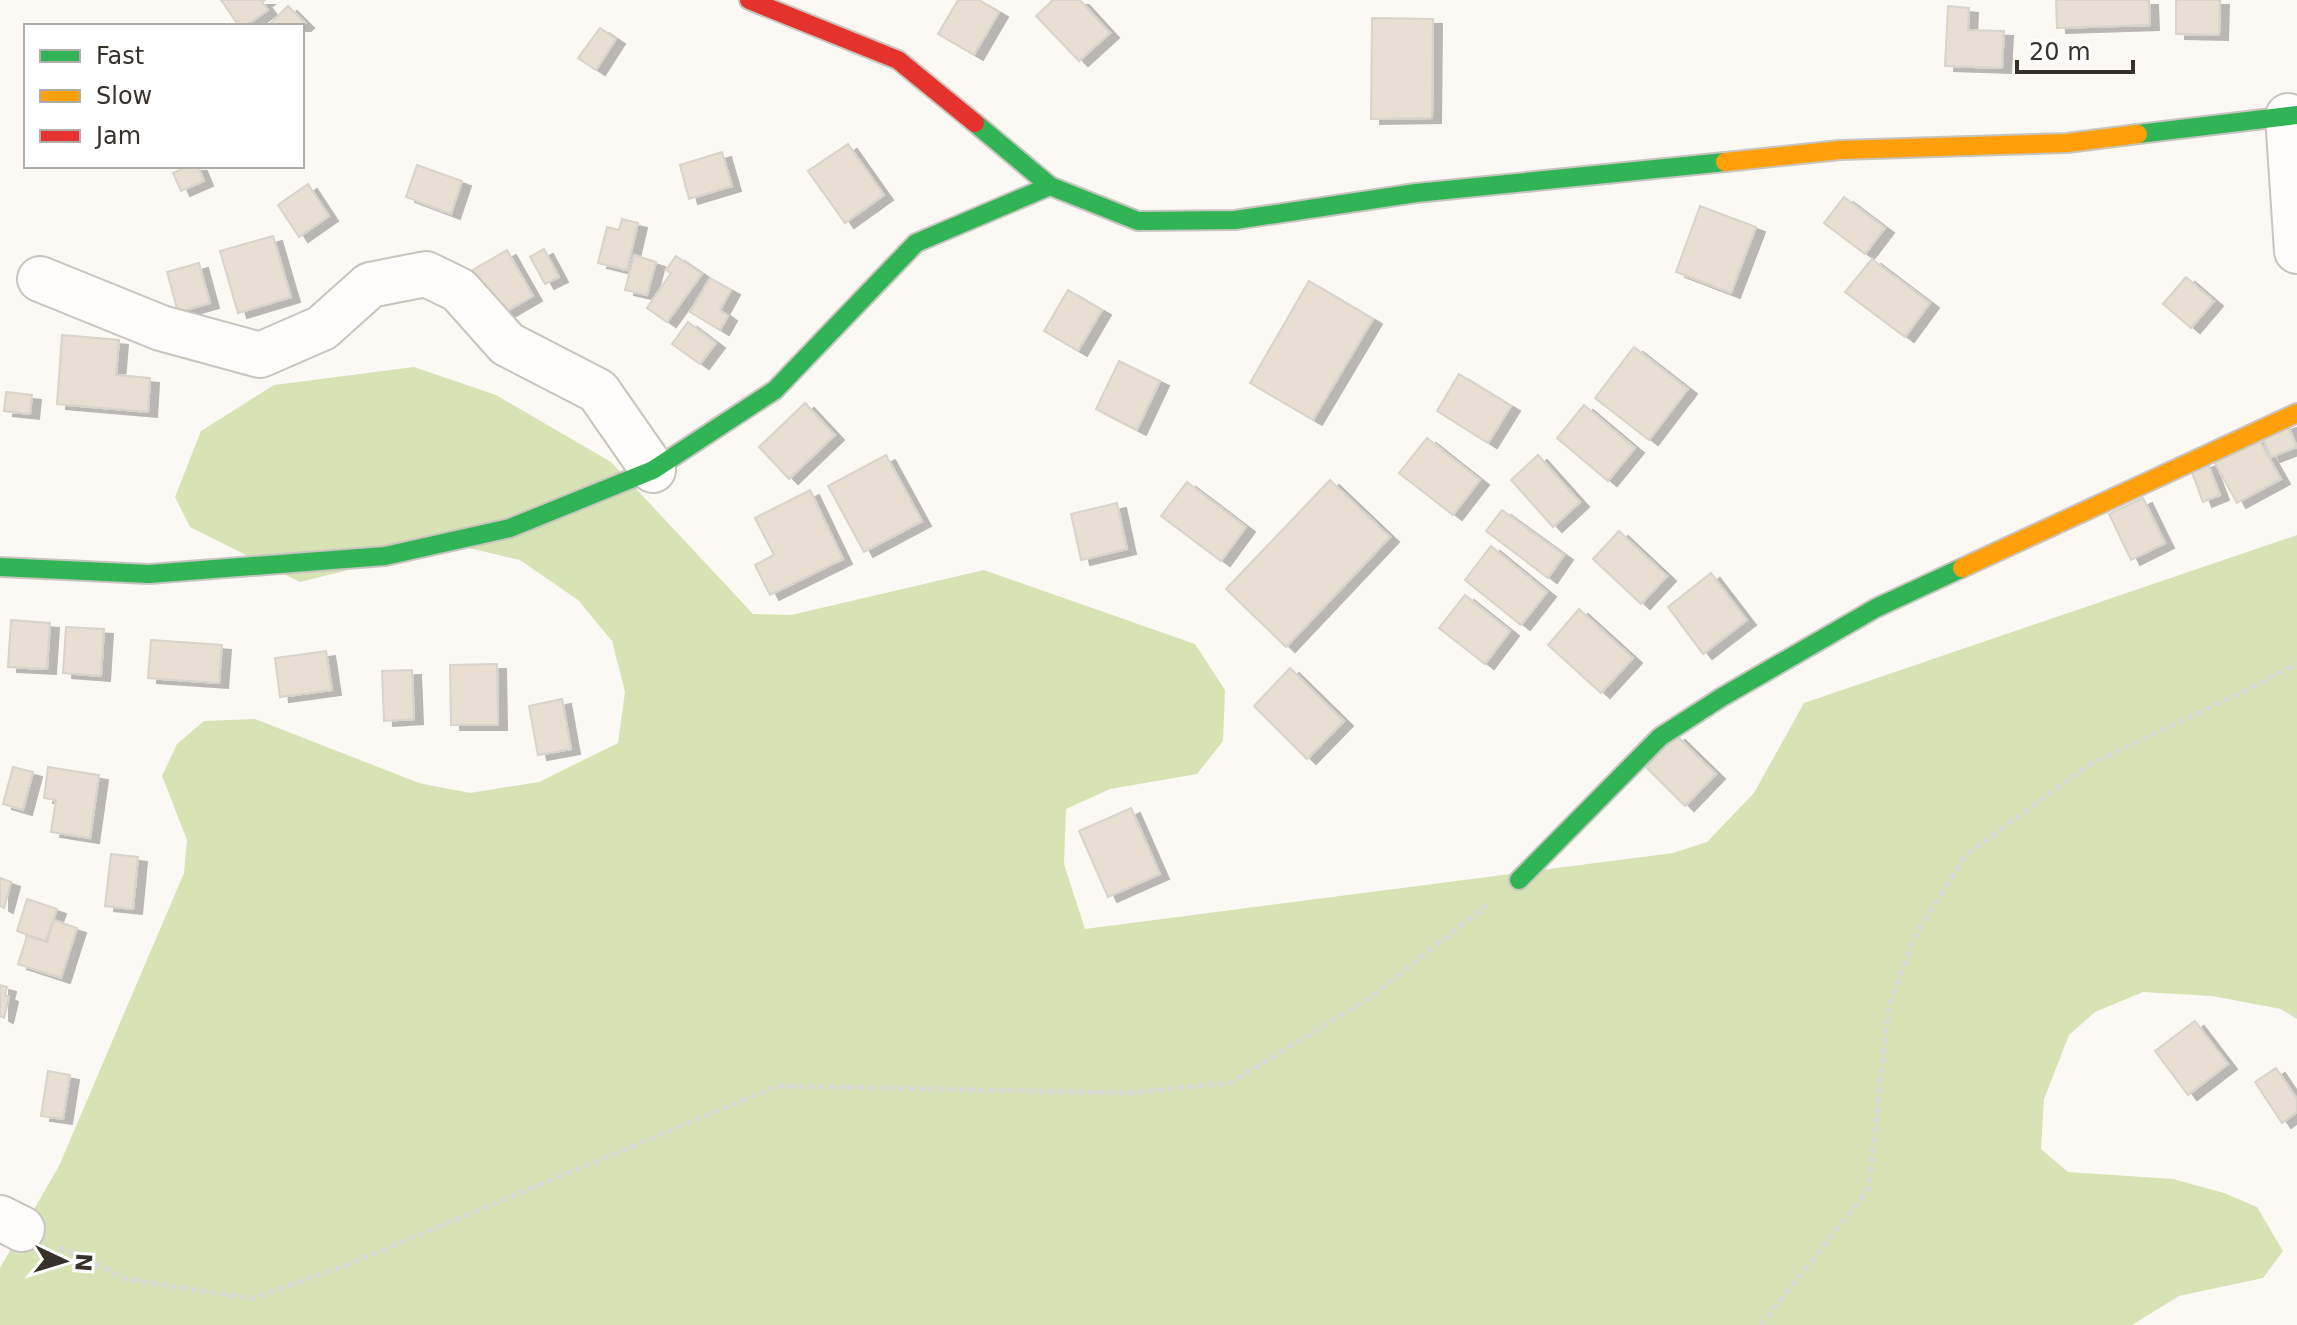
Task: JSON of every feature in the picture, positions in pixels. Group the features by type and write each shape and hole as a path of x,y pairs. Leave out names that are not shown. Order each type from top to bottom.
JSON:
{"street":[{"path":"749,0 898,60 1050,186 1138,221 1235,220 1416,193 1840,150 2067,143 2292,115 2297,251"},
{"path":"0,567 149,574 385,556 510,528 653,470 775,390 916,243 1050,186"},
{"path":"40,279 161,328 260,355 322,328 370,285 426,274 459,290 507,344 598,391 653,470"},
{"path":"1519,880 1660,737 1722,697 1876,608 2297,413"}],"path":[{"path":"1761,1325 1869,1189 1889,1008 1914,938 1966,855 2089,765 2297,663"},
{"path":"11,1224 127,1279 252,1299 347,1265 778,1086 1128,1093 1230,1083 1370,998 1519,880"}],"green space":[{"path":"414,367 496,395 611,462 753,614 791,615 984,570 1195,644 1225,690 1223,741 1197,774 1110,789 1066,809 1064,864 1085,929 1673,853 1707,842 1754,793 1804,703 2297,535 2297,1019 2281,1009 2212,996 2143,992 2095,1012 2069,1035 2044,1099 2041,1149 2068,1172 2173,1179 2224,1193 2257,1207 2283,1251 2263,1278 2179,1296 2132,1325 0,1325 0,1268 59,1166 184,873 187,840 162,776 177,744 204,721 255,719 419,783 470,793 539,782 618,743 625,692 612,641 578,600 520,560 452,544 300,582 190,527 175,497 201,431 274,385"}],"building":[{"path":"221,0 265,0 262,2 268,10 248,24 238,24"},
{"path":"958,0 979,0 999,12 974,55 938,34"},
{"path":"1053,0 1080,0 1110,33 1079,61 1036,16"},
{"path":"2056,0 2149,0 2150,25 2057,28"},
{"path":"2176,0 2220,0 2219,35 2176,34"},
{"path":"288,6 305,23 304,24 270,24"},
{"path":"1948,6 1969,8 1968,30 2004,31 2002,68 1945,66"},
{"path":"1372,18 1433,19 1432,118 1371,119"},
{"path":"600,28 616,39 596,70 578,58"},
{"path":"848,144 884,195 845,223 808,171"},
{"path":"722,152 732,186 689,199 680,165"},
{"path":"417,165 462,181 451,214 406,197"},
{"path":"184,168 199,168 204,181 181,191 173,173"},
{"path":"308,184 329,216 299,237 278,205"},
{"path":"1844,197 1885,228 1865,254 1824,223"},
{"path":"1700,206 1756,227 1731,293 1676,272"},
{"path":"622,219 638,223 627,270 598,263 607,227 619,230"},
{"path":"273,236 291,297 238,313 220,251"},
{"path":"544,249 559,277 545,284 530,257"},
{"path":"507,250 533,296 495,318 469,272"},
{"path":"634,255 656,262 647,295 625,290"},
{"path":"676,256 702,274 667,322 647,308 671,273 666,270"},
{"path":"1872,259 1930,303 1905,337 1845,292"},
{"path":"199,263 210,303 178,312 167,272"},
{"path":"2186,277 2214,301 2191,328 2163,304"},
{"path":"710,278 731,290 720,310 728,316 720,330 690,312"},
{"path":"1309,281 1373,319 1313,420 1250,383"},
{"path":"1068,290 1102,310 1078,351 1044,331"},
{"path":"688,322 716,343 700,364 672,344"},
{"path":"62,335 119,340 116,375 150,378 148,412 57,404"},
{"path":"1634,347 1688,389 1649,440 1595,398"},
{"path":"1119,361 1160,381 1137,430 1096,409"},
{"path":"1459,374 1511,406 1488,443 1437,411"},
{"path":"6,392 32,395 30,414 4,411"},
{"path":"805,403 835,435 789,479 759,447"},
{"path":"1584,405 1635,448 1608,481 1557,438"},
{"path":"2287,423 2297,447 2271,457 2261,433"},
{"path":"2257,436 2281,479 2237,503 2213,460"},
{"path":"1427,438 1480,480 1453,515 1399,473"},
{"path":"886,455 922,521 864,552 828,486"},
{"path":"1538,455 1580,502 1553,527 1511,480"},
{"path":"2207,461 2220,495 2203,502 2190,467"},
{"path":"1330,480 1390,537 1286,647 1226,589"},
{"path":"1187,482 1246,527 1221,561 1161,516"},
{"path":"810,490 843,559 770,595 755,565 774,555 755,518"},
{"path":"2143,498 2165,543 2131,560 2109,514"},
{"path":"1117,503 1127,549 1081,560 1071,514"},
{"path":"1502,510 1564,555 1548,578 1486,531"},
{"path":"1619,531 1667,576 1641,604 1593,559"},
{"path":"1491,546 1547,592 1521,625 1465,580"},
{"path":"1711,573 1747,620 1703,654 1668,607"},
{"path":"1465,595 1510,631 1485,664 1439,628"},
{"path":"1579,609 1633,658 1601,693 1548,645"},
{"path":"11,620 50,623 47,669 8,667"},
{"path":"66,627 104,629 101,676 63,673"},
{"path":"151,640 222,645 219,683 148,678"},
{"path":"326,651 332,690 280,697 275,658"},
{"path":"497,664 498,725 451,725 450,665"},
{"path":"1290,668 1344,721 1307,759 1254,706"},
{"path":"412,670 414,719 384,721 382,671"},
{"path":"562,699 571,749 538,755 529,706"},
{"path":"1676,735 1716,774 1685,806 1646,767"},
{"path":"13,767 33,772 23,810 3,804"},
{"path":"48,767 99,775 90,838 51,832 56,800 44,798"},
{"path":"1131,808 1160,874 1108,897 1079,831"},
{"path":"111,854 138,857 133,909 105,906"},
{"path":"0,878 11,882 4,908 0,906"},
{"path":"27,899 57,909 46,941 17,931"},
{"path":"54,920 77,928 61,978 18,964 27,936 47,942"},
{"path":"0,985 7,987 5,995 9,997 4,1018 0,1016"},
{"path":"2195,1021 2228,1064 2188,1095 2155,1051"},
{"path":"2276,1068 2297,1099 2297,1112 2282,1123 2255,1082"},
{"path":"48,1071 70,1075 63,1119 41,1116"}],"traffic: fast":[{"path":"2138,134 2297,115"},
{"path":"975,123 1050,186 1138,221 1235,220 1416,193 1725,162"},
{"path":"0,567 149,574 385,556 510,528 653,470 775,390 916,243 1050,186"},
{"path":"1519,880 1660,737 1722,697 1876,608 1962,568"}],"traffic: slow":[{"path":"1725,162 1840,150 2067,143 2138,134"},
{"path":"1962,568 2297,413"}],"traffic: jam":[{"path":"749,0 898,60 975,123"}]}
